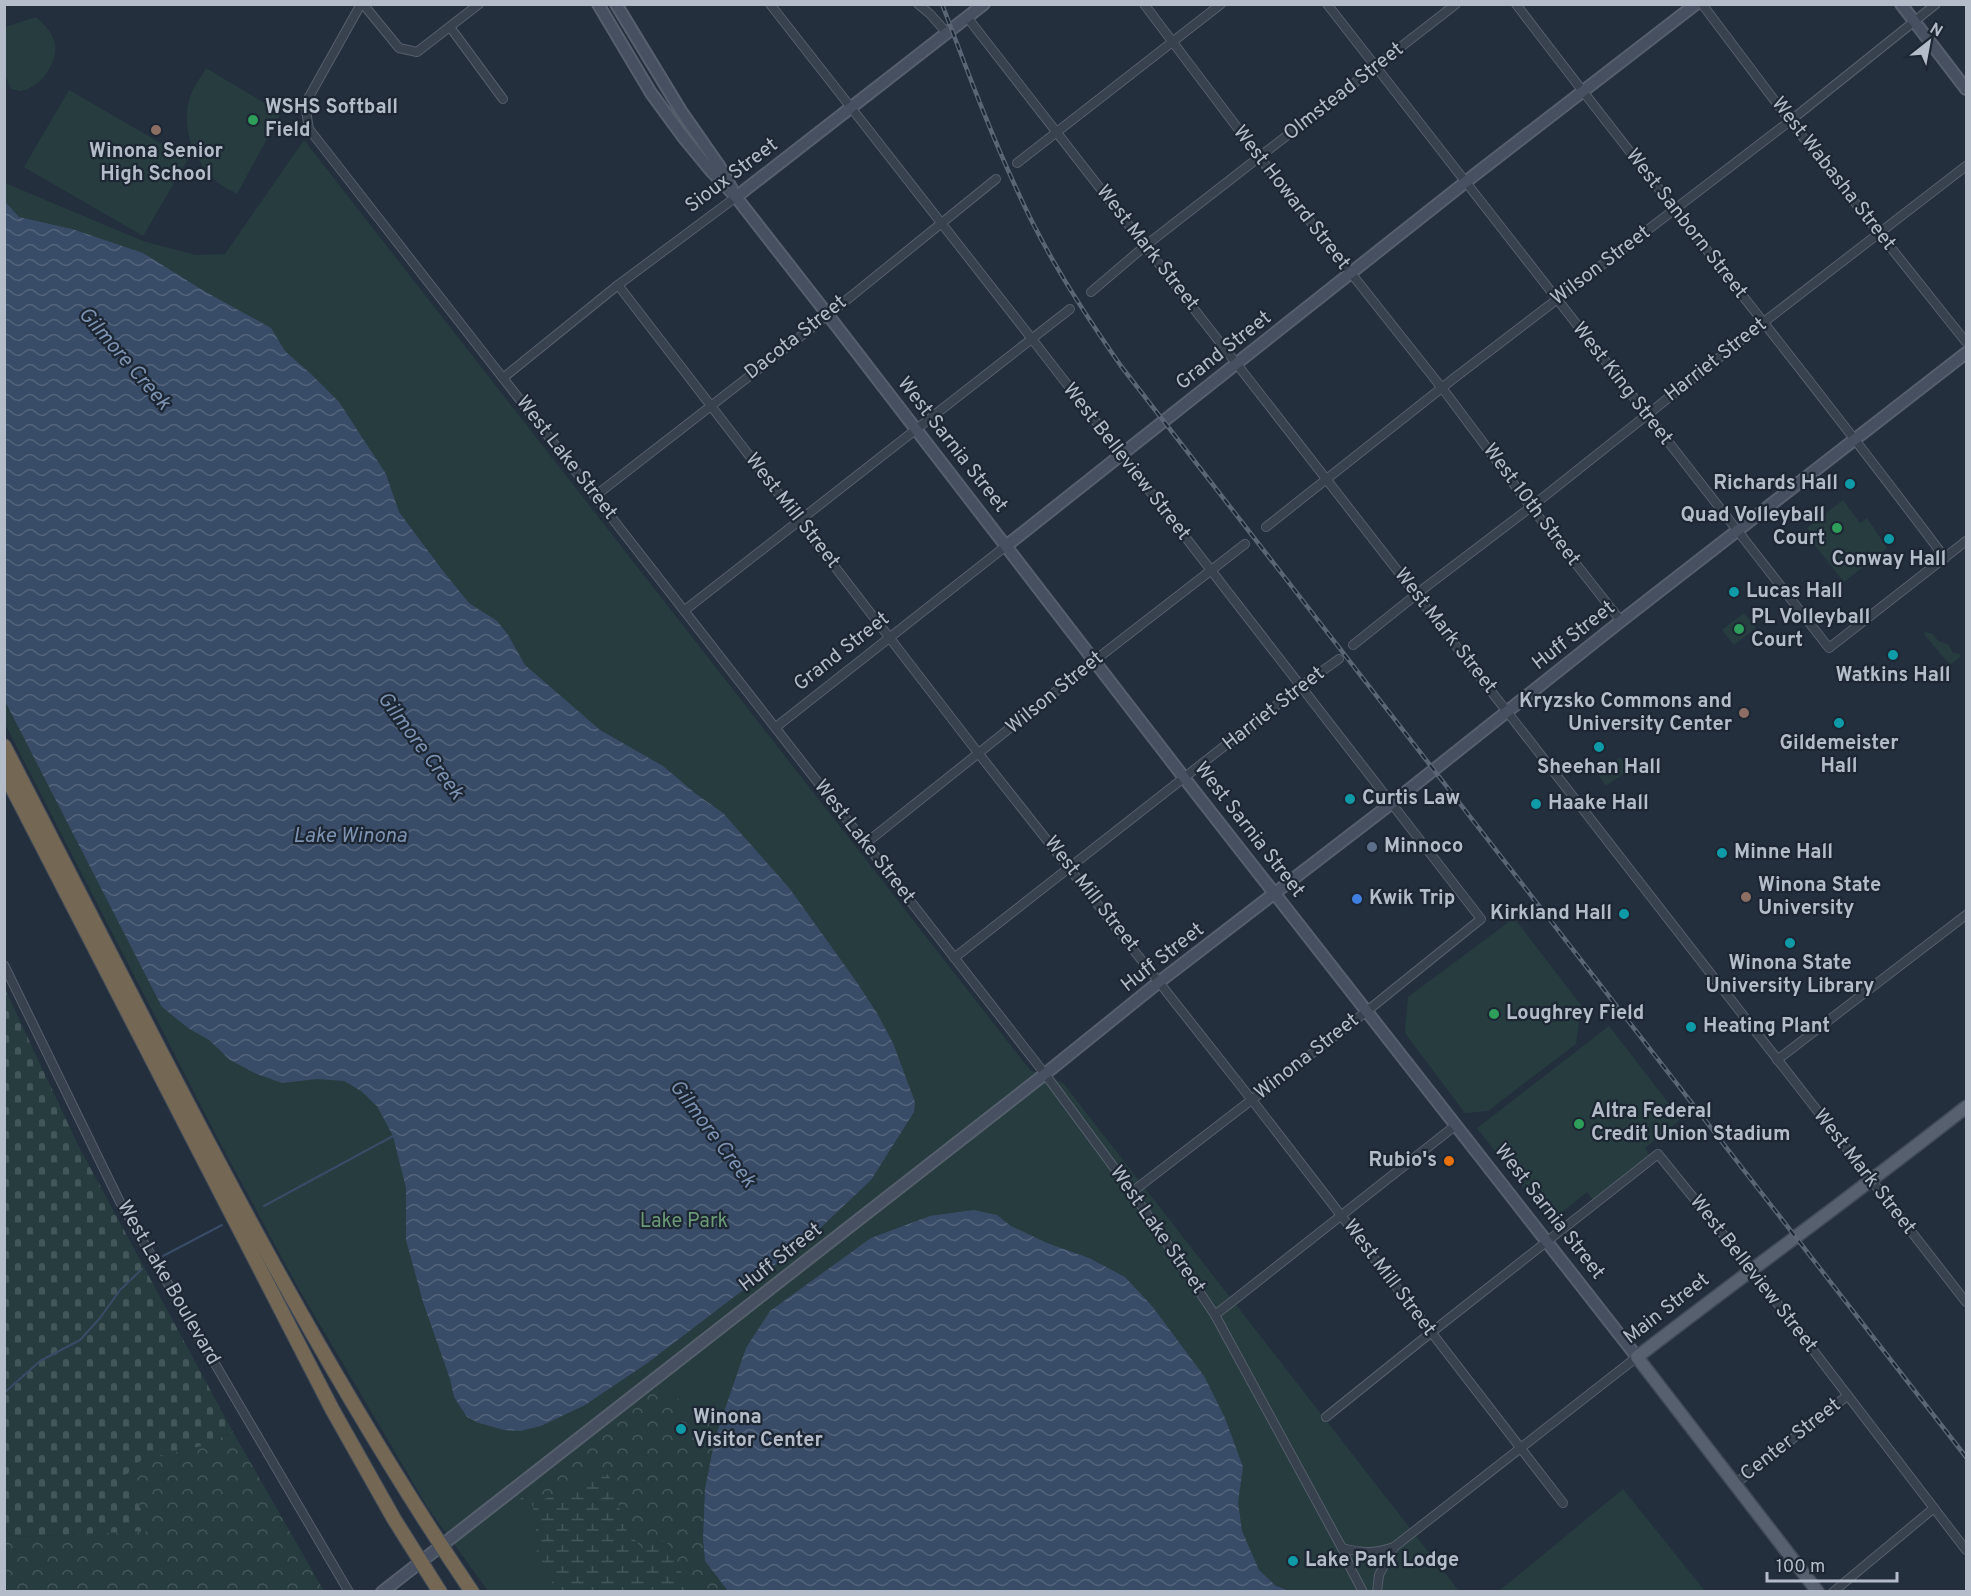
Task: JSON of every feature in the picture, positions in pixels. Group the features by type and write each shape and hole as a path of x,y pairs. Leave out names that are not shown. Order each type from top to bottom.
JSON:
{"highway":[{"path":"4,746 278,1275 341,1385 472,1592"},
{"path":"4,772 332,1409 368,1474 440,1592"}],"main road":[{"name":"Main Street","path":"1636,1357 1751,1269 1871,1182 1966,1107"},
{"name":"West Sarnia Street","path":"1636,1357 1818,1592"}],"street":[{"path":"362,4 399,48 417,52 479,4"},
{"name":"West Lake Street","path":"362,4 305,104 309,129 1045,1074 1132,1192 1215,1315 1342,1548 1363,1592"},
{"name":"West Sarnia Street","path":"598,4 651,93 828,315 1185,779 1636,1357"},
{"name":"West Sarnia Street","path":"616,4 681,111 720,166 736,197"},
{"name":"West Belleview Street","path":"770,4 1481,919"},
{"path":"918,4 946,32"},
{"name":"Sioux Street","path":"503,378 618,285 852,108 984,4"},
{"name":"West Howard Street","path":"1144,4 1260,158 1441,389"},
{"path":"1017,163 1221,4"},
{"name":"West King Street","path":"1327,4 1829,648 1945,558"},
{"name":"Olmstead Street","path":"1091,292 1145,246 1456,4"},
{"name":"West Sanborn Street","path":"1516,4 1581,92 1764,322 1945,558"},
{"name":"Grand Street","path":"776,727 1466,182 1696,4"},
{"name":"West Wabasha Street","path":"1702,4 1790,121 1966,342"},
{"path":"1901,4 1966,89"},
{"name":"Wilson Street","path":"1266,526 1790,121 1936,4"},
{"name":"West Mark Street","path":"968,17 1055,132 1966,1302"},
{"path":"450,27 503,99"},
{"name":"Harriet Street","path":"1353,645 1966,166"},
{"name":"Dacota Street","path":"595,496 828,315 996,179"},
{"name":"West Mill Street","path":"618,285 979,754 1252,1100 1563,1503"},
{"path":"685,610 1070,309"},
{"name":"Huff Street","path":"382,1592 1966,353"},
{"name":"West 10th Street","path":"1441,389 1621,621"},
{"path":"1945,558 1966,541"},
{"name":"Wilson Street","path":"866,843 1245,544"},
{"name":"Harriet Street","path":"954,958 1185,779 1300,686 1339,659"},
{"path":"1778,1060 1966,915"},
{"name":"Winona Street","path":"1132,1192 1481,919"},
{"name":"West Lake Boulevard","path":"4,965 120,1202 350,1592"},
{"path":"1215,1315 1456,1125"},
{"name":"West Belleview Street","path":"1547,1242 1659,1154 1751,1269 1966,1550"},
{"path":"1326,1417 1547,1242"},
{"name":"Main Street","path":"1342,1548 1360,1552 1379,1552 1394,1547 1636,1357"},
{"name":"Center Street","path":"1735,1484 1847,1396"},
{"path":"1833,1592 1934,1508"},
{"name":"Main Street","path":"1377,1592 1378,1575 1394,1547"}],"green space":[{"path":"36,17 48,29 54,40 54,59 46,74 34,85 20,91 11,89 5,75 5,27"},
{"path":"206,68 281,113 237,194 219,184 209,174 196,154 188,132 187,109 190,97"},
{"path":"69,90 188,159 143,236 24,167"},
{"name":"Lake Park","path":"304,140 1030,1070 1063,1083 1459,1591 488,1591 428,1508 296,1284 216,1135 5,724 5,183 143,241 196,255 225,254"},
{"path":"1843,500 1860,523 1867,518 1887,548 1844,582 1806,534 1810,531 1807,528"},
{"name":"PL Volleyball Court","path":"1744,613 1756,628 1734,645 1722,630"},
{"path":"1926,632 1933,634 1938,641 1948,644 1953,653 1960,654 1960,657 1950,665 1924,634"},
{"path":"1620,757 1629,770 1606,786 1597,773"},
{"name":"Loughrey Field","path":"1514,918 1581,1005 1576,1044 1488,1111 1465,1113 1405,1033 1408,997"},
{"path":"5,989 78,1145 233,1432 201,1446 140,1461 125,1476 151,1531 12,1537 5,1527"},
{"name":"Altra Federal Credit Union Stadium","path":"1609,1026 1681,1119 1645,1148 1650,1156 1593,1200 1587,1192 1550,1222 1477,1128"},
{"path":"659,1387 670,1388 673,1396 692,1406 713,1424 715,1438 705,1489 703,1539 705,1561 728,1591 690,1591 668,1545 645,1552 627,1531 609,1476 595,1472 575,1487 542,1500 530,1491"},
{"path":"233,1432 324,1591 5,1591 4,1527 12,1537 151,1531 125,1476 140,1461 201,1446"},
{"path":"601,1468 609,1476 627,1531 645,1552 659,1539 668,1544 690,1591 556,1591 534,1545 537,1521 531,1501 514,1504 530,1491 542,1500 575,1487"},
{"path":"1623,1489 1705,1591 1499,1591"}],"water":[{"name":"Lake Winona","path":"5,199 19,217 72,229 143,253 204,291 271,328 285,351 339,402 386,474 399,512 469,603 497,621 525,665 600,730 663,766 723,813 790,889 858,984 893,1043 915,1102 914,1112 871,1180 816,1232 646,1364 585,1405 541,1426 520,1431 504,1430 479,1423 467,1417 454,1397 423,1302 406,1240 406,1188 393,1136 377,1106 361,1091 344,1081 317,1079 282,1083 257,1074 230,1060 209,1040 188,1028 162,1007 5,701"},
{"path":"973,1210 997,1215 1011,1226 1047,1243 1089,1258 1125,1277 1152,1306 1204,1376 1225,1418 1243,1467 1238,1502 1242,1531 1259,1570 1276,1586 1290,1591 728,1591 705,1561 703,1539 705,1489 715,1438 746,1348 770,1311 871,1238 930,1216"}],"waterway":[{"path":"264,1206 393,1136"},
{"path":"163,1256 222,1225"},
{"path":"4,1393 40,1361 80,1340 100,1318 120,1290 142,1269"}],"railway":[{"path":"942,4 987,121 1028,213 1065,281 1121,366 1966,1457"}],"place":[{"name":"WSHS Softball Field","path":"253,120"},
{"name":"Winona Senior High School","path":"156,130"},
{"name":"Richards Hall","path":"1850,484"},
{"name":"Quad Volleyball Court","path":"1837,528"},
{"name":"Conway Hall","path":"1889,539"},
{"name":"Lucas Hall","path":"1734,592"},
{"name":"PL Volleyball Court","path":"1739,629"},
{"name":"Watkins Hall","path":"1893,655"},
{"name":"Kryzsko Commons and University Center","path":"1744,713"},
{"name":"Gildemeister Hall","path":"1839,723"},
{"name":"Sheehan Hall","path":"1599,747"},
{"name":"Curtis Law","path":"1350,799"},
{"name":"Haake Hall","path":"1536,804"},
{"name":"Minnoco","path":"1372,847"},
{"name":"Minne Hall","path":"1722,853"},
{"name":"Winona State University","path":"1746,897"},
{"name":"Kwik Trip","path":"1357,899"},
{"name":"Kirkland Hall","path":"1624,914"},
{"name":"Winona State University Library","path":"1790,943"},
{"name":"Loughrey Field","path":"1494,1014"},
{"name":"Heating Plant","path":"1691,1027"},
{"name":"Altra Federal Credit Union Stadium","path":"1579,1124"},
{"name":"Rubio's","path":"1449,1161"},
{"name":"Winona Visitor Center","path":"681,1429"},
{"name":"Lake Park Lodge","path":"1293,1561"}],"water label":[{"name":"Gilmore Creek","path":"124,359"},
{"name":"Gilmore Creek","path":"420,746"},
{"name":"Gilmore Creek","path":"712,1134"}]}
